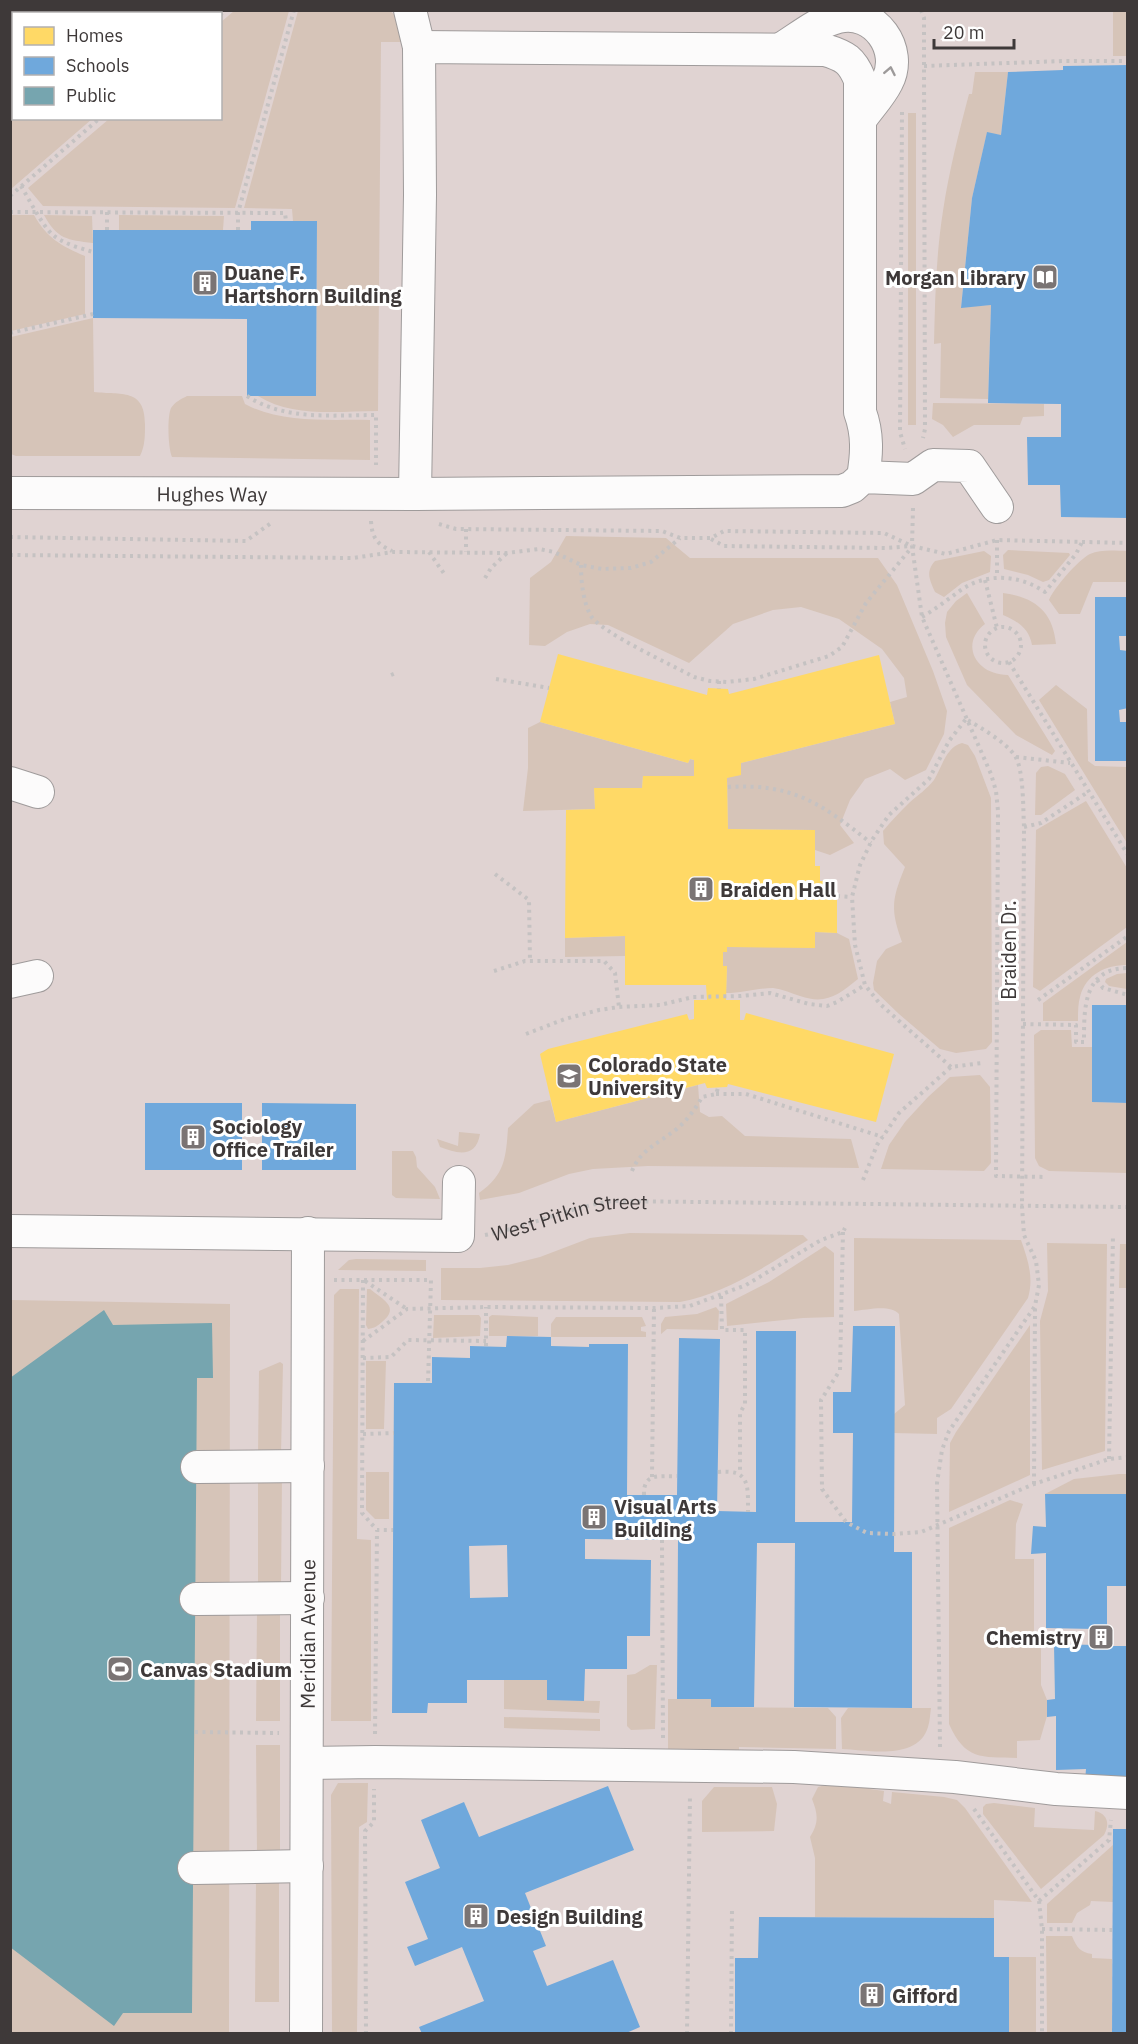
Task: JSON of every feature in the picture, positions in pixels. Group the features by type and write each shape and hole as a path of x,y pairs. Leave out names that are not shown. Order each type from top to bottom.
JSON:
{"street":[{"path":"410,10 418,47 420,195 416,494"},
{"path":"782,49 824,22 840,16 857,17 876,25 886,37 892,53 892,66 888,82 860,120"},
{"path":"418,47 782,49 825,50 842,55 855,67 860,80 860,412 864,424 867,454 863,477 913,479 933,465 969,466 998,507"},
{"name":"Hughes Way","path":"10,493 416,494 842,491 852,487 863,477"},
{"path":"10,1231 458,1236 459,1182"},
{"name":"Meridian Avenue","path":"306,2034 308,1233"},
{"path":"197,1467 308,1466"},
{"path":"196,1599 308,1598"},
{"path":"307,1763 794,1767 955,1777 1056,1789 1120,1805"},
{"path":"194,1868 307,1866"}],"path":[{"path":"238,230 238,213 294,10"},
{"path":"921,10 924,18 926,429 913,479 912,546 922,617 991,774 996,791 998,811 996,1176 1046,1177"},
{"path":"892,66 1128,61"},
{"path":"903,110 900,432 913,479"},
{"path":"10,196 98,120"},
{"path":"21,186 53,235 69,244 93,252"},
{"path":"10,212 285,213 286,221"},
{"path":"107,212 107,230"},
{"path":"10,333 93,314"},
{"path":"247,396 259,404 280,411 306,414 376,415 376,468"},
{"path":"381,521 371,519 372,535 380,545 393,552"},
{"path":"10,537 246,541 269,523 277,521"},
{"path":"437,524 456,529 662,531 680,538 711,538 724,531 884,533 912,546 946,554 997,540 1128,543"},
{"path":"466,529 466,552"},
{"path":"10,555 353,558 393,552 507,553 547,550 581,566 602,569 632,568 651,562 680,538"},
{"path":"711,538 724,546 885,548 912,546"},
{"path":"997,540 997,578"},
{"path":"922,617 963,589 985,580 1014,578 1033,584 1045,592 1076,554 1082,542"},
{"path":"581,566 585,599 591,616 605,630 694,677 719,681 754,678 829,656 842,648 866,603 912,546"},
{"path":"429,552 445,575"},
{"path":"485,578 491,568 507,553"},
{"path":"985,580 997,628"},
{"path":"997,628 1015,632 1020,643 1018,654 1009,662 993,660 986,651 988,635 997,628"},
{"path":"1009,662 1128,855"},
{"path":"496,678 549,688"},
{"path":"719,681 719,689"},
{"path":"966,719 991,734 1016,756 1070,763"},
{"path":"951,1067 879,1004 865,985 855,945 852,897 860,865 889,814 928,779 966,719"},
{"name":"Braiden Dr.","path":"1016,756 1022,782 1024,826 1022,1206 1024,1235 1036,1261 1039,1285 1035,1306 1034,1484"},
{"path":"728,787 750,785 777,788 811,800 837,815 871,843"},
{"path":"1024,826 1041,823 1088,792"},
{"path":"495,874 529,900 530,961"},
{"path":"837,896 852,897"},
{"path":"1038,1000 1128,936"},
{"path":"494,971 530,961 604,961 615,973 619,1007"},
{"path":"1023,1024 1076,1025 1076,1042 1084,1042 1084,1009 1088,991 1108,971 1128,968"},
{"path":"1097,980 1103,988 1128,995"},
{"path":"526,1034 564,1019 619,1007 660,1005 693,997 770,993 809,1004 827,1006 865,985"},
{"path":"863,1180 877,1145 899,1113 951,1067 982,1063"},
{"path":"716,1094 718,1088"},
{"path":"632,1171 642,1154 679,1127 696,1108 702,1097 716,1094 746,1094 883,1137"},
{"name":"West Pitkin Street","path":"458,1236 482,1235 513,1229 592,1204 612,1202 1128,1207"},
{"path":"363,1341 407,1309 690,1306 721,1296 755,1280 821,1240 844,1230 840,1370 821,1400 822,1489 846,1522 867,1533 921,1532 1034,1484 1109,1459 1128,1457"},
{"path":"1109,1459 1113,1235"},
{"path":"334,1280 431,1280 428,1383"},
{"path":"363,1280 407,1309"},
{"path":"363,1280 362,1513 377,1530 375,1743"},
{"path":"721,1296 722,1330 745,1330 745,1404 740,1413 740,1474"},
{"path":"955,1777 941,1752 939,1737 937,1483 942,1450 949,1431 1035,1306"},
{"path":"486,1307 486,1346"},
{"path":"652,1477 654,1308"},
{"path":"363,1358 391,1357 408,1340 486,1341"},
{"path":"363,1434 393,1433"},
{"path":"718,1472 730,1471 740,1474 746,1481 748,1512"},
{"path":"644,1495 643,1486 652,1477 677,1476"},
{"path":"377,1530 393,1530"},
{"path":"662,1540 677,1765 687,2034"},
{"path":"195,1732 280,1733"},
{"path":"366,2034 365,1831 374,1822 374,1788"},
{"path":"1039,1901 1109,1840 1120,1805"},
{"path":"971,1806 1039,1901 1042,1929 1042,2034"},
{"path":"731,2034 732,1909"},
{"path":"1042,1929 1112,1930"}],"shaded area":[{"path":"11,10 218,10 217,12 12,12 12,120 91,120 11,189"},
{"name":"Colorado State University","path":"11,11 1127,11 1127,2033 11,2033"},
{"path":"234,11 289,11 235,208 43,206 28,188 108,120 222,120 222,21"},
{"path":"298,11 390,11 402,21 401,42 381,42 378,411 316,412 286,408 258,396 316,396 317,221 293,221 292,209 244,208"},
{"path":"1113,11 1127,11 1127,56 1113,56"},
{"path":"975,72 1008,72 1001,135 987,133 972,198 961,307 991,305 988,399 940,398 941,343 934,344 939,244 951,166 969,94 972,94"},
{"path":"908,113 916,113 916,425 908,425"},
{"path":"11,215 34,215 44,230 55,240 85,256 85,314 11,331"},
{"path":"44,215 92,216 93,243 76,241 58,234"},
{"path":"119,215 224,216 223,230 119,230"},
{"path":"93,318 94,392 130,396 141,404 145,428 144,445 140,456 16,456 11,454 11,337"},
{"path":"187,396 242,396 245,404 274,415 290,418 370,420 370,460 172,457 169,440 170,412 174,404"},
{"path":"933,403 1044,404 1044,416 1023,417 1020,425 974,425 953,437 943,425 932,419"},
{"path":"566,536 666,538 690,558 878,558 897,585 947,711 944,734 926,770 905,780 890,769 865,779 850,800 840,825 854,843 830,855 815,850 815,830 728,829 727,778 741,763 895,724 890,702 907,697 904,678 882,649 839,619 801,607 773,610 733,624 689,663 608,625 590,624 567,632 545,646 529,645 530,578 551,562"},
{"path":"1008,550 1069,553 1070,555 1049,580 1043,582 1028,575 1004,569 1003,555"},
{"path":"984,551 991,556 990,572 962,583 944,597 935,592 929,572 935,561"},
{"path":"1127,551 1127,582 1093,582 1080,614 1059,614 1049,600 1079,562 1094,552"},
{"path":"967,593 985,624 973,640 972,649 975,657 987,670 1008,675 1055,751 1052,755 1016,735 967,685 946,637 945,623 947,612"},
{"path":"1003,593 1024,598 1040,608 1051,623 1056,644 1032,645 1022,626 1003,615"},
{"path":"1056,685 1087,709 1088,761 1095,766 1127,767 1127,843 1039,700"},
{"path":"540,722 688,763 690,759 694,760 694,776 643,776 642,788 594,788 595,809 523,811 528,768 528,728"},
{"path":"962,743 968,745 975,756 991,798 992,1042 986,1049 956,1053 940,1049 874,990 873,983 877,961 886,949 902,942 894,904 905,867 884,844 883,831 934,780 948,753"},
{"path":"1048,766 1065,774 1075,790 1041,815 1035,815 1036,773 1041,767"},
{"path":"1086,801 1127,868 1127,927 1040,991 1033,987 1036,830"},
{"path":"815,932 837,933 849,939 858,979 844,990 825,999 809,999 773,988 726,993 727,966 723,966 723,952 727,951 727,947"},
{"path":"625,936 625,956 565,957 565,938"},
{"path":"1127,942 1127,965 1104,969 1087,982 1079,1000 1078,1021 1043,1021 1043,1003"},
{"path":"1127,973 1127,989 1109,986 1105,982 1106,979 1117,974"},
{"path":"1041,1030 1071,1030 1072,1047 1092,1047 1093,1102 1127,1103 1127,1173 1049,1171 1039,1166 1035,1158 1034,1035"},
{"path":"980,1075 990,1087 991,1163 984,1171 881,1169 889,1145 905,1122 928,1097 950,1077"},
{"path":"698,1085 700,1112 709,1117 722,1116 745,1136 851,1139 859,1168 648,1166 593,1169 569,1174 519,1193 480,1200 479,1193 494,1179 502,1165 508,1128 534,1104 550,1100 556,1122"},
{"path":"459,1132 480,1134 475,1147 470,1151 460,1152 440,1147 437,1139 458,1146"},
{"path":"392,1151 413,1151 417,1167 435,1187 440,1199 396,1198 392,1195"},
{"path":"630,1233 803,1235 808,1240 731,1285 698,1298 680,1302 441,1300 441,1268 508,1265 540,1257 590,1238"},
{"path":"854,1238 1021,1240 1030,1276 1028,1298 951,1409 937,1418 937,1434 893,1433 894,1414 905,1405 899,1314 884,1308 854,1311"},
{"path":"1047,1243 1107,1244 1105,1451 1042,1470 1040,1321 1048,1291"},
{"path":"1120,1244 1127,1244 1127,1288 1119,1288"},
{"path":"825,1246 834,1253 834,1317 727,1326 726,1304 769,1282"},
{"path":"349,1260 426,1260 426,1271 338,1270"},
{"path":"340,1289 359,1289 357,1539 371,1540 371,1721 331,1721 334,1295"},
{"path":"367,1289 384,1300 390,1308 387,1317 379,1325 368,1329 366,1325"},
{"name":"Canvas Stadium","path":"11,1300 230,1304 229,2033 11,2034"},
{"path":"716,1307 719,1311 718,1330 667,1329 661,1334 661,1324 665,1317 697,1314"},
{"path":"434,1315 479,1315 481,1318 480,1336 433,1338"},
{"path":"492,1315 538,1317 538,1336 489,1336 489,1317"},
{"path":"556,1317 642,1317 646,1326 641,1327 641,1331 646,1332 646,1337 551,1337 551,1324"},
{"path":"1030,1325 1030,1475 949,1512 950,1443"},
{"path":"366,1361 386,1361 384,1429 366,1429"},
{"path":"280,1362 283,1364 281,1454 258,1453 259,1371"},
{"path":"366,1472 389,1472 389,1519 375,1519 366,1510"},
{"path":"1127,1474 1127,1494 1045,1494 1074,1479"},
{"path":"258,1478 282,1478 281,1587 258,1586"},
{"path":"1010,1500 1023,1504 1016,1524 1015,1559 1034,1559 1034,1631 1041,1631 1041,1685 1047,1700 1047,1716 1040,1740 1017,1741 1017,1758 984,1756 968,1750 955,1736 949,1724 949,1528"},
{"path":"257,1611 280,1611 280,1721 256,1721"},
{"path":"650,1665 657,1665 655,1729 631,1730 627,1726 627,1675 635,1674"},
{"path":"504,1680 547,1680 547,1700 600,1701 599,1713 504,1709"},
{"path":"668,1699 711,1699 711,1707 828,1708 836,1717 836,1749 739,1747 739,1752 668,1751"},
{"path":"848,1708 931,1708 928,1727 922,1738 914,1745 891,1751 878,1751 842,1749 841,1718"},
{"path":"504,1717 600,1719 600,1731 504,1728"},
{"path":"256,1745 280,1745 280,1855 257,1855"},
{"path":"836,1782 862,1783 870,1789 884,1791 883,1801 891,1804 892,1792 957,1800 1032,1902 994,1900 994,1918 815,1917 815,1858 810,1837 817,1818 812,1799 818,1787"},
{"path":"338,1783 368,1783 367,1822 359,1827 357,2033 332,2033 331,1795"},
{"path":"714,1787 772,1787 777,1804 774,1831 702,1832 702,1801"},
{"path":"986,1804 1035,1808 1034,1827 1094,1830 1095,1811 1103,1814 1107,1820 1107,1827 1104,1835 1041,1889 983,1814 983,1807"},
{"path":"1113,1845 1113,1902 1091,1901 1090,1905 1077,1913 1072,1923 1047,1923 1047,1904"},
{"path":"256,1879 279,1879 279,2002 255,2002"},
{"path":"1046,1936 1072,1936 1079,1949 1092,1954 1092,1958 1112,1959 1112,2033 1047,2033"},
{"path":"1009,1957 1036,1957 1036,2032 1009,2032"}],"building: Homes":[{"name":"Braiden Hall","path":"558,654 707,695 708,688 728,689 729,694 879,655 895,724 741,763 741,775 727,778 728,829 815,830 815,866 820,866 820,881 837,881 837,933 815,932 815,948 727,947 727,952 723,952 723,966 727,966 726,1000 740,1000 740,1020 744,1020 746,1013 894,1054 876,1122 728,1084 727,1087 707,1088 705,1083 556,1122 540,1054 548,1049 687,1014 689,1020 694,1019 694,1000 707,1000 706,985 625,985 625,936 565,938 566,810 595,809 594,788 642,788 643,776 694,776 694,760 690,759 688,763 540,722"}],"building: Schools":[{"name":"Morgan Library","path":"1128,65 1128,518 1061,517 1060,485 1028,485 1027,437 1061,437 1061,404 988,403 991,305 961,308 972,198 987,132 1001,135 1008,72 1063,70 1063,66"},
{"name":"Duane F. Hartshorn Building","path":"251,221 317,221 316,396 247,396 247,319 93,318 93,230 251,230"},
{"path":"1095,597 1128,597 1128,636 1119,636 1120,650 1128,651 1128,708 1119,710 1120,722 1128,722 1128,761 1095,761"},
{"path":"1092,1005 1128,1005 1128,1103 1092,1102"},
{"name":"Sociology Office Trailer","path":"145,1103 242,1103 242,1170 145,1170"},
{"path":"262,1103 356,1104 356,1170 262,1170"},
{"name":"Visual Arts Building","path":"853,1326 895,1326 894,1552 912,1552 912,1708 794,1707 795,1543 757,1543 754,1707 711,1707 711,1699 677,1699 678,1540 585,1539 585,1559 651,1560 650,1636 627,1636 627,1669 585,1669 584,1701 547,1700 547,1680 467,1680 467,1703 428,1703 427,1713 392,1713 394,1383 432,1383 432,1357 470,1358 470,1346 506,1347 507,1336 551,1337 551,1346 589,1347 589,1344 628,1344 627,1495 677,1495 679,1338 720,1339 717,1511 756,1512 756,1331 796,1331 795,1522 852,1522 853,1433 833,1433 833,1392 851,1392","holes":["507,1545 508,1597 470,1598 469,1546"]},
{"name":"Chemistry","path":"1045,1494 1128,1494 1128,1586 1107,1586 1107,1646 1128,1646 1127,1783 1085,1781 1086,1769 1056,1770 1056,1716 1047,1717 1047,1700 1055,1699 1054,1644 1095,1645 1094,1629 1046,1628 1046,1553 1031,1554 1033,1526 1046,1527"},
{"name":"Design Building","path":"608,1786 634,1850 525,1893 546,1946 533,1951 547,1986 613,1960 640,2027 624,2034 422,2034 419,2027 484,2001 462,1947 415,1966 407,1947 428,1939 405,1882 440,1868 421,1820 464,1802 479,1837"},
{"path":"1113,1829 1128,1829 1128,2034 1112,2034"},
{"name":"Gifford","path":"759,1917 994,1918 994,1957 1009,1957 1009,2034 735,2034 735,1958 758,1958"}],"building: Public":[{"name":"Canvas Stadium","path":"104,1310 113,1325 212,1323 213,1378 197,1378 192,2013 123,2013 114,2026 10,1947 10,1378"}],"place":[{"name":"Morgan Library","path":"1045,277"},
{"name":"Duane F. Hartshorn Building","path":"205,283"},
{"name":"Braiden Hall","path":"701,889"},
{"name":"Colorado State University","path":"569,1076"},
{"name":"Sociology Office Trailer","path":"193,1137"},
{"name":"Visual Arts Building","path":"594,1517"},
{"name":"Chemistry","path":"1101,1637"},
{"name":"Canvas Stadium","path":"120,1669"},
{"name":"Design Building","path":"476,1916"},
{"name":"Gifford","path":"872,1995"}]}
